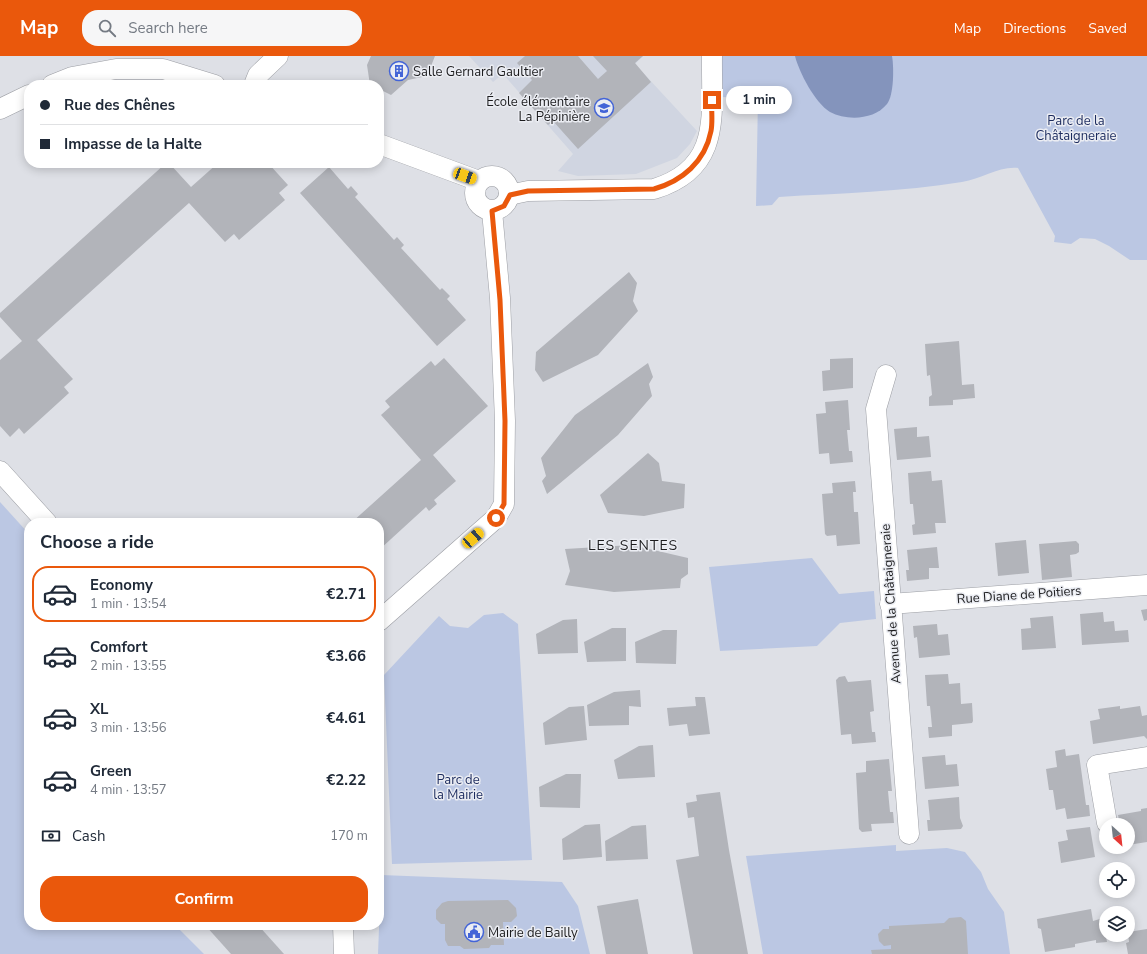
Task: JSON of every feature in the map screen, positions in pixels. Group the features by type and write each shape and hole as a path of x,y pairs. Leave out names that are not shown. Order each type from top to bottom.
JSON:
{"street":[{"path":"256,80 258,74 278,56"},
{"path":"510,195 528,191 654,189 670,184 688,172 702,156 711,130 712,56"},
{"path":"63,80 72,76 116,69 163,69 199,80"},
{"path":"0,109 24,97"},
{"path":"384,146 479,181"},
{"path":"495,175 503,179 508,186 510,195 504,206 492,211 484,209 478,204 475,197 475,189 479,181 486,176 495,175"},
{"path":"384,617 496,518 504,504 505,421 500,300 492,211"},
{"name":"Avenue de la Châtaigneraie","path":"886,374 876,409 909,834"},
{"path":"0,471 42,518"},
{"name":"Rue Diane de Poitiers","path":"890,604 1147,585"},
{"path":"1106,818 1097,765 1147,757"},
{"path":"342,930 344,954"}],"shaded area":[{"name":"École élémentaire La Pépinière","path":"469,56 643,56 635,64 697,131 690,144 677,158 636,174 578,176 558,171 573,154 503,74 493,82"},
{"path":"795,56 892,56 893,81 889,100 882,109 868,116 852,118 830,112 824,108 808,87"}],"green space":[{"name":"Parc de la Châtaigneraie","path":"721,56 1147,56 1147,260 1130,260 1109,246 1095,239 1080,238 1071,244 1054,242 1055,236 1018,168 1004,169 962,182 894,190 779,197 772,205 756,206 758,98 720,97"},
{"path":"0,502 24,528 24,930 180,930 204,954 0,954"},
{"path":"812,558 839,594 874,591 876,619 840,623 817,646 720,651 709,567"},
{"name":"Parc de la Mairie","path":"503,613 518,624 532,860 392,864 384,675 439,616 450,626 468,628 484,615"},
{"path":"896,845 896,851 947,848 965,852 981,872 988,889 1004,912 1010,954 763,954 746,856"},
{"path":"384,875 562,882 578,906 590,954 378,954 379,930 384,930"}],"building":[{"name":"Salle Gernard Gaultier","path":"371,56 435,56 427,76 408,80 391,95 384,92 384,80 369,80 367,65"},
{"path":"525,56 578,56 598,79 607,71 593,56 643,56 635,63 651,82 578,149 553,121 548,125 519,93 532,80 517,63"},
{"path":"160,168 174,168 191,187 212,168 273,168 288,185 279,193 285,200 239,240 234,234 225,242 189,203 37,340 73,379 64,387 69,393 24,434 19,428 10,437 0,426 0,360 22,341 0,317 0,313"},
{"path":"328,168 330,168 348,189 351,186 358,194 355,197 394,240 397,237 404,245 401,248 440,290 442,288 450,296 447,299 466,320 437,346 300,193"},
{"path":"629,272 637,283 633,301 638,311 598,355 543,382 535,370 536,352"},
{"path":"959,341 962,385 974,384 975,398 953,400 953,405 929,406 929,397 932,395 930,375 927,376 925,344"},
{"path":"444,358 488,406 433,455 456,481 434,500 437,504 429,511 426,507 384,545 384,518 357,518 421,460 381,415 390,407 385,401 431,361 435,366"},
{"path":"853,358 853,388 823,391 822,371 830,370 830,359"},
{"path":"648,363 653,377 649,384 652,396 618,435 547,494 542,481 546,476 541,458 575,415"},
{"path":"848,400 850,430 847,430 849,451 852,451 853,462 830,464 829,453 819,454 816,414 826,413 825,402"},
{"path":"917,427 917,437 929,436 931,457 897,460 894,429"},
{"path":"648,453 659,463 662,481 685,484 684,508 644,516 608,513 600,495"},
{"path":"931,471 932,481 942,480 946,523 935,523 936,533 913,535 912,525 915,524 913,504 910,504 908,473"},
{"path":"855,481 856,492 853,492 854,512 858,512 860,544 837,546 836,535 827,536 825,534 822,494 833,493 832,483"},
{"path":"1026,540 1029,573 998,576 995,543"},
{"path":"1076,541 1079,544 1079,552 1070,555 1072,577 1042,580 1039,544"},
{"path":"632,545 688,558 688,574 681,579 680,588 614,592 565,585 570,571 565,549"},
{"path":"937,547 939,568 929,568 929,579 907,581 906,570 909,570 907,550"},
{"path":"1147,609 1147,620 1144,621 1141,610"},
{"path":"1103,612 1104,622 1114,621 1115,631 1128,630 1129,642 1082,645 1080,614"},
{"path":"1053,616 1056,648 1022,650 1021,629 1031,628 1030,618"},
{"path":"577,619 578,653 538,654 536,634 563,620"},
{"path":"937,624 938,635 948,634 950,655 919,658 917,637 914,638 913,626"},
{"path":"612,628 626,628 626,661 587,662 584,642"},
{"path":"663,630 677,630 676,664 636,663 635,642"},
{"path":"948,674 949,684 960,683 961,704 972,703 973,721 972,723 952,725 952,736 929,738 928,727 932,727 930,706 927,706 925,675"},
{"path":"845,676 848,682 871,680 874,711 870,712 872,732 875,732 876,742 852,744 851,734 841,735 836,680 839,677"},
{"path":"640,690 641,707 629,706 629,725 589,726 587,705 614,692"},
{"path":"695,697 705,697 710,734 689,736 687,724 669,726 667,708 696,706"},
{"path":"584,706 587,740 545,745 543,723 569,707"},
{"path":"1120,706 1120,709 1140,706 1142,716 1147,715 1147,739 1144,736 1093,744 1090,721 1100,719 1098,709"},
{"path":"653,745 655,777 618,779 614,760 639,746"},
{"path":"1065,749 1066,756 1079,754 1086,805 1089,805 1090,816 1067,819 1065,808 1056,810 1053,790 1049,790 1046,769 1057,767 1055,751"},
{"path":"945,755 946,765 957,764 959,786 925,789 922,757"},
{"path":"889,759 892,791 888,791 890,812 893,812 894,823 871,824 872,831 862,832 859,829 856,773 866,772 866,761"},
{"path":"566,774 581,774 580,808 540,807 539,787"},
{"path":"720,792 748,954 693,954 676,860 699,856 694,817 688,818 686,803 697,801 696,795"},
{"path":"959,797 960,818 963,826 961,829 928,831 927,820 930,820 928,800"},
{"path":"1147,808 1147,842 1135,844 1135,818 1119,818 1118,815 1141,811 1141,809"},
{"path":"600,824 602,857 563,860 562,839 585,825"},
{"path":"646,825 648,859 606,861 605,841 632,826"},
{"path":"1090,827 1095,857 1061,863 1058,842 1068,840 1066,830"},
{"path":"638,899 648,954 606,954 597,906"},
{"name":"Mairie de Bailly","path":"508,900 516,908 517,916 511,922 503,922 504,945 491,945 489,948 464,949 460,946 448,946 445,940 445,924 441,924 436,919 436,910 442,903 448,901"},
{"path":"1091,909 1093,921 1099,919 1099,942 1107,942 1096,943 1096,940 1075,944 1075,947 1045,952 1041,929 1038,928 1037,919"},
{"path":"961,917 966,921 968,954 872,954 871,950 891,949 891,945 884,946 879,941 878,934 883,929 889,929 889,926 944,923 949,918"},
{"path":"1147,929 1147,954 1128,954 1126,943 1135,942 1135,931"},
{"path":"209,930 262,930 284,954 231,954"}],"place":[{"name":"Salle Gernard Gaultier","path":"399,71"},
{"name":"École élémentaire La Pépinière","path":"604,108"},
{"name":"Mairie de Bailly","path":"474,932"}],"district":[{"name":"LES SENTES","path":"633,545"}],"route":[{"path":"496,518 504,504 505,421 500,300 492,211 504,206 510,195 528,191 654,189 670,184 688,172 702,156 708,143 711,130 712,100"}]}
